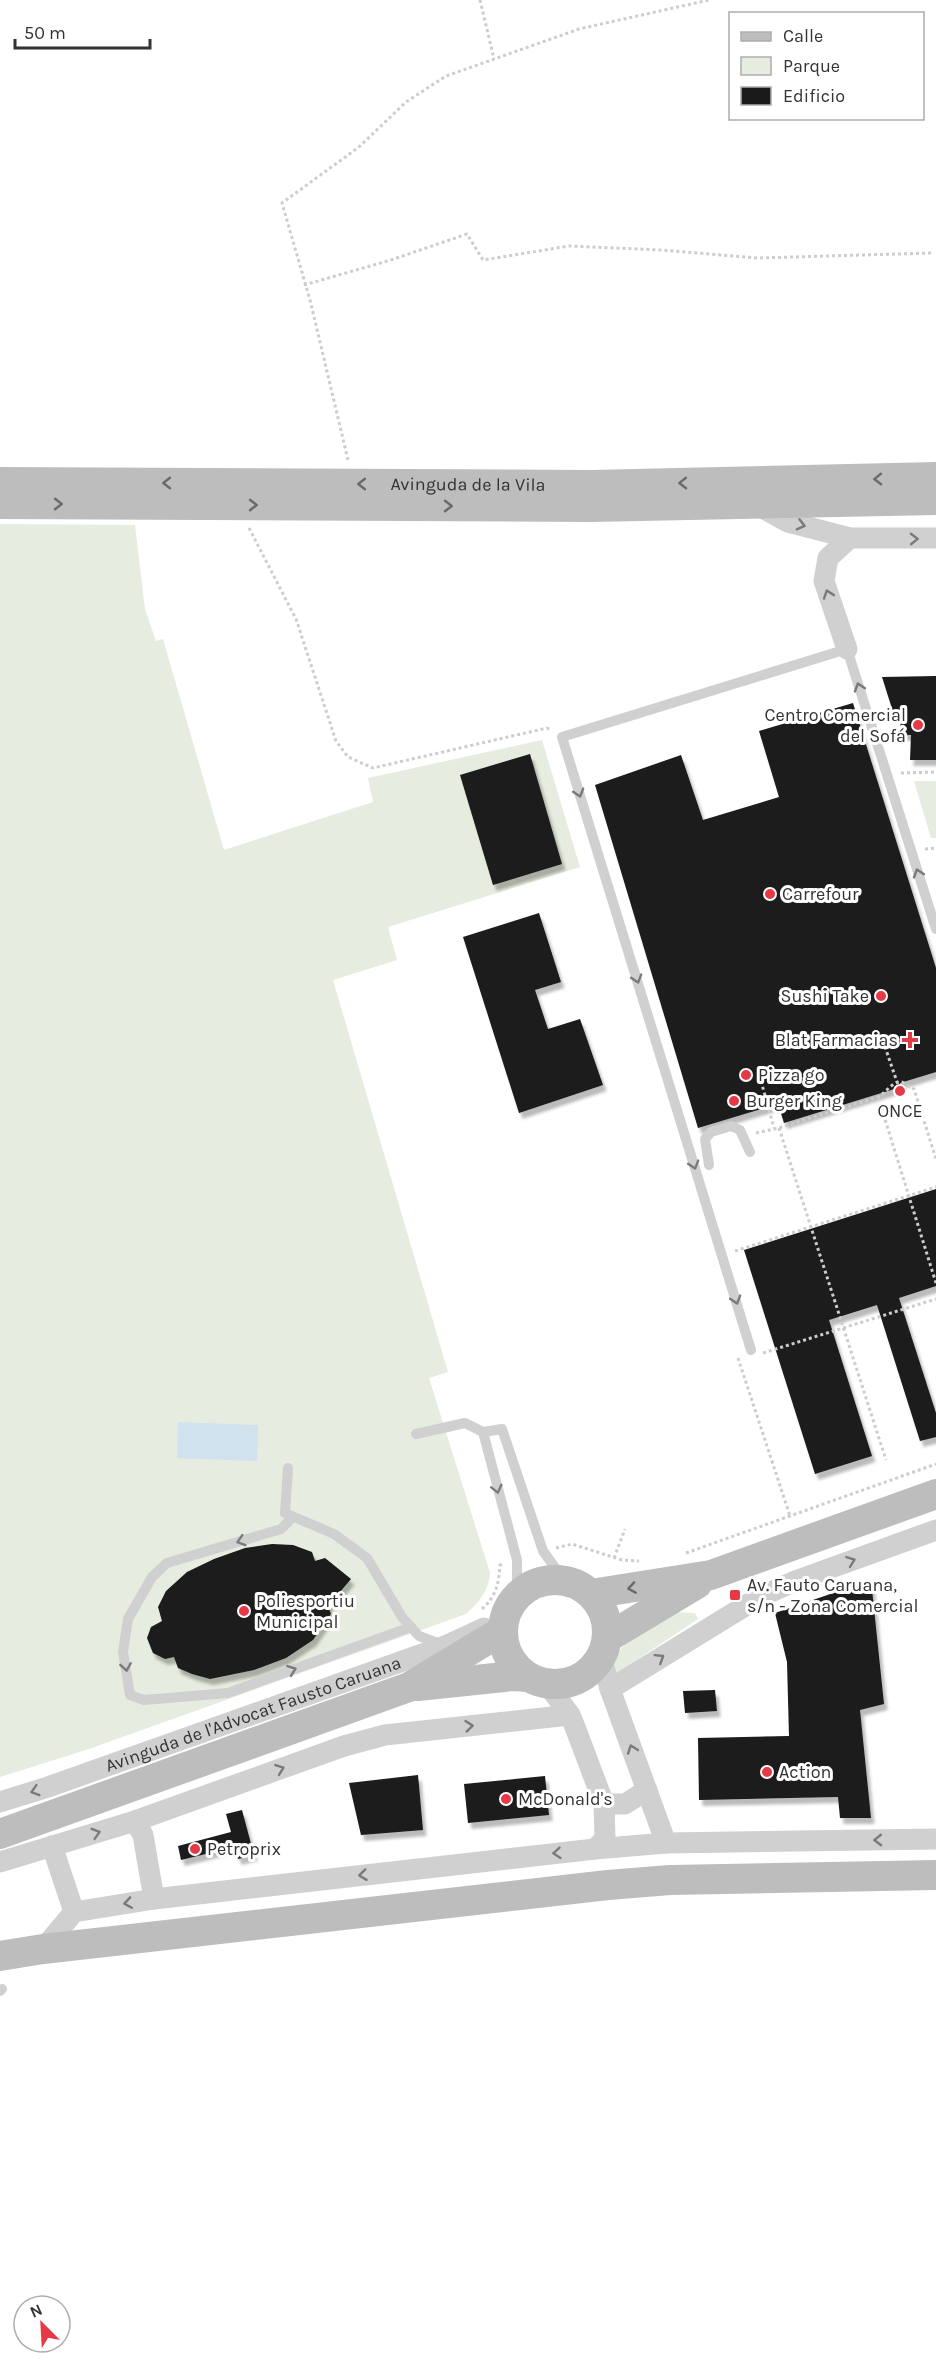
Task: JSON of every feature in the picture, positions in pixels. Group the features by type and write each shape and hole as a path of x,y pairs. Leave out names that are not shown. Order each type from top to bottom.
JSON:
{"street":[{"name":"Avinguda de la Vila","path":"0,482 592,485 936,477"},
{"name":"Avinguda de la Vila","path":"0,504 590,507 936,500"},
{"name":"Avinguda de la Vila","path":"755,504 789,522 850,538 936,538"},
{"path":"847,649 824,581 828,558 850,538"},
{"path":"591,1594 711,1575 936,1494"},
{"path":"610,1689 758,1598 795,1581 936,1530"},
{"path":"537,1680 564,1683 586,1674 604,1647 711,1575"},
{"path":"595,1849 605,1839 604,1804 570,1715 537,1680 508,1658 508,1615 539,1581 564,1580 591,1594 604,1614 604,1647 610,1689 666,1843"},
{"name":"Avinguda de l'Advocat Fausto Caruana","path":"0,1802 445,1646 508,1615"},
{"name":"Avinguda de l'Advocat Fausto Caruana","path":"409,1687 508,1615"},
{"name":"Avinguda de l'Advocat Fausto Caruana","path":"0,1834 409,1687 513,1677 537,1680"},
{"path":"0,1862 135,1821 344,1746 385,1735 570,1715"},
{"path":"604,1804 626,1804 646,1790"},
{"path":"135,1821 143,1835 154,1899"},
{"path":"43,1949 74,1912 154,1899 666,1843 936,1839"},
{"path":"52,1846 74,1912"},
{"path":"0,1956 43,1949 649,1881 936,1875"}],"lane":[{"path":"752,1355 561,737 847,649 936,929"},
{"path":"709,1166 705,1139 711,1132 731,1126 741,1130 750,1152"},
{"path":"416,1434 465,1423 483,1432 502,1428 543,1551 564,1580"},
{"path":"483,1432 517,1560 508,1615"},
{"path":"288,1468 285,1513 333,1534 367,1558 402,1617 419,1636 445,1646"},
{"path":"293,1517 281,1530 167,1563 152,1577 128,1619 123,1652 130,1695 144,1700 228,1693 411,1627"},
{"path":"414,1657 419,1636"}],"path":[{"path":"480,0 494,59"},
{"path":"358,484 349,463 310,300 282,203 359,147 406,102 446,76 579,29 709,0"},
{"path":"304,285 391,260 467,234 483,260 569,246 661,250 757,258 932,253"},
{"path":"237,505 296,619 336,741 348,757 373,768 547,728 561,737"},
{"path":"904,783 901,773 936,772"},
{"path":"928,858 925,849 936,848"},
{"path":"883,1041 897,1082"},
{"path":"760,1081 811,1226 886,1460"},
{"path":"744,1135 777,1128 878,1097 897,1082"},
{"path":"897,1082 914,1089 936,1159"},
{"path":"878,1097 936,1283"},
{"path":"722,1255 936,1187"},
{"path":"739,1362 752,1355 936,1299"},
{"path":"783,1492 790,1516"},
{"path":"614,1558 625,1529"}],"green space":[{"path":"0,524 135,525 145,609 156,641 163,639 224,850 373,802 368,778 542,740 580,867 388,927 397,960 333,980 448,1372 429,1378 490,1573 488,1585 482,1596 466,1614 86,1750 0,1777"},
{"path":"914,781 936,781 936,838 931,838"},
{"path":"670,1612 695,1613 698,1619 617,1673 614,1665 616,1656 623,1647 642,1630"}],"water":[{"path":"178,1422 258,1425 257,1461 177,1458"}],"building":[{"name":"Centro Comercial del Sofá","path":"936,676 936,760 910,760 911,735 900,735 901,714 894,715 882,677"},
{"name":"Carrefour","path":"853,703 936,968 936,1072 900,1083 901,1087 784,1123 778,1104 698,1128 595,785 681,755 703,820 779,797 759,731"},
{"path":"530,754 562,864 493,885 460,775"},
{"path":"539,913 561,982 535,990 548,1029 580,1019 603,1085 519,1113 463,937"},
{"path":"936,1189 936,1286 899,1298 936,1413 936,1437 920,1441 877,1305 829,1320 872,1456 815,1474 744,1250"},
{"name":"Poliesportiu Municipal","path":"272,1544 293,1545 312,1552 315,1561 325,1558 351,1579 328,1606 331,1614 313,1640 286,1658 254,1670 210,1679 178,1668 174,1657 165,1659 153,1653 147,1638 151,1627 162,1621 158,1607 166,1591 187,1572 214,1559 245,1548"},
{"path":"871,1580 884,1704 860,1710 871,1818 840,1818 838,1797 699,1800 698,1738 789,1736 787,1662 775,1613"},
{"path":"715,1690 717,1711 685,1713 683,1691"},
{"path":"418,1775 423,1830 361,1835 349,1783"},
{"name":"McDonald's","path":"545,1776 549,1815 468,1823 464,1784"},
{"path":"242,1810 254,1855 238,1859 234,1847 181,1860 178,1846 231,1832 226,1814"}],"place":[{"name":"Centro Comercial del Sofá","path":"918,725"},
{"name":"Carrefour","path":"770,894"},
{"name":"Sushi Take","path":"881,996"},
{"name":"Blat Farmacias","path":"910,1040"},
{"name":"Pizza go","path":"746,1075"},
{"name":"ONCE","path":"900,1091"},
{"name":"Burger King","path":"734,1101"},
{"name":"Av. Fauto Caruana, s/n - Zona Comercial","path":"735,1595"},
{"name":"Poliesportiu Municipal","path":"244,1611"},
{"name":"Action","path":"767,1772"},
{"name":"McDonald's","path":"506,1799"},
{"name":"Petroprix","path":"195,1849"}]}
